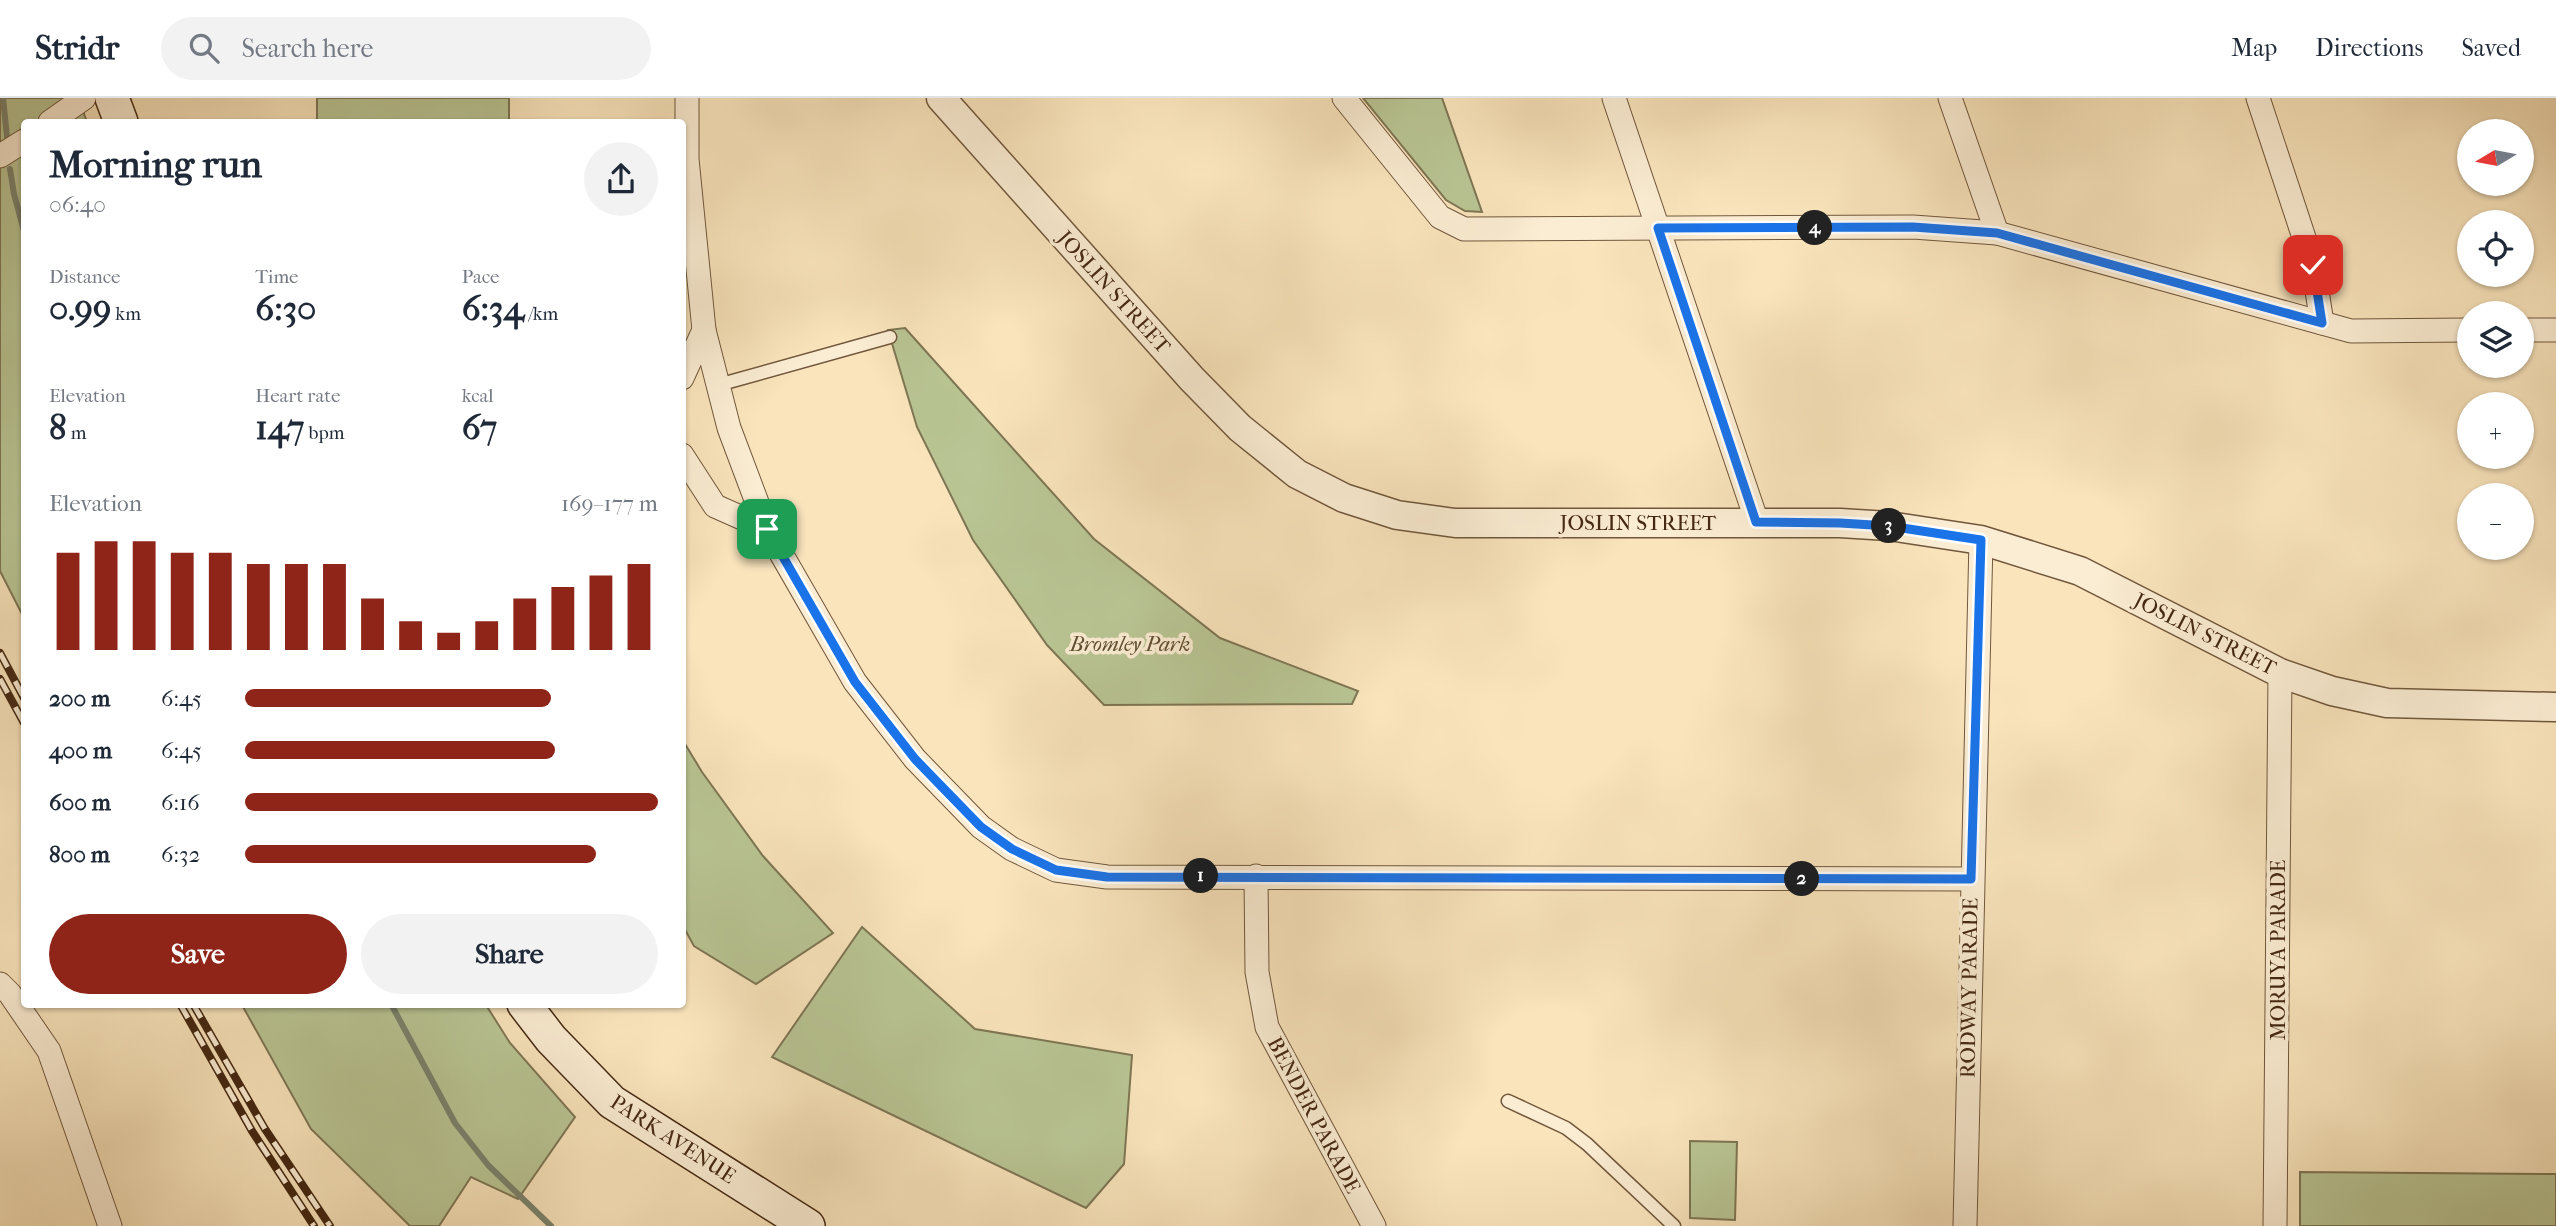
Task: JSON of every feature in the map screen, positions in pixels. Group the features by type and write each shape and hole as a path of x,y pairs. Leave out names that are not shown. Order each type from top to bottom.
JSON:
{"main road":[{"path":"112,98 120,119"},
{"name":"PARK AVENUE","path":"527,1008 551,1039 612,1102 808,1226"}],"street":[{"path":"54,119 84,98"},
{"path":"687,98 687,159 704,330 729,428 767,529 855,682 915,759 981,827 1012,849 1056,870 1107,877 1971,879"},
{"name":"JOSLIN STREET","path":"941,98 1192,379 1240,428 1297,474 1344,498 1398,515 1455,523 1840,523 1889,526 1981,540 2080,571 2280,673 2332,691 2387,703 2556,708"},
{"path":"1343,98 1440,216 1464,229 1913,227 1997,233 2351,331 2457,330"},
{"path":"1614,98 1756,522"},
{"path":"1950,98 1997,233"},
{"path":"2258,98 2313,265 2322,323"},
{"path":"0,156 21,143"},
{"path":"686,369 704,330"},
{"path":"2534,330 2556,330"},
{"path":"686,461 715,506 767,529"},
{"name":"RODWAY PARADE","path":"1965,1226 1981,540"},
{"name":"MORUYA PARADE","path":"2275,1226 2280,673"},
{"name":"BENDER PARADE","path":"1256,876 1257,972 1267,1027 1374,1226"},
{"path":"3,984 49,1051 110,1226"}],"lane":[{"path":"718,385 890,337"},
{"path":"1508,1101 1566,1128 1674,1226"}],"green space":[{"path":"0,98 78,98 86,119 21,119 21,612 0,571"},
{"path":"317,98 509,98 509,119 317,119"},
{"path":"1363,98 1442,98 1482,212 1465,211 1446,200"},
{"name":"Bromley Park","path":"905,328 1094,539 1220,638 1358,691 1352,704 1104,705 1047,645 973,540 917,427 888,330"},
{"path":"686,746 763,856 833,933 756,984 694,946 686,931"},
{"path":"862,927 975,1029 1132,1055 1124,1164 1086,1208 772,1057"},
{"path":"244,1008 488,1008 510,1043 575,1117 518,1199 471,1177 439,1226 410,1226 311,1129"},
{"path":"1690,1141 1737,1142 1735,1220 1690,1218"},
{"path":"2300,1172 2556,1174 2556,1226 2300,1226"}],"waterway":[{"path":"3,98 7,137"},
{"path":"10,169 21,220"},
{"path":"393,1008 455,1123 488,1165 551,1226"}],"railway":[{"path":"0,653 21,692"},
{"path":"0,679 21,718"},
{"path":"182,1008 252,1131 314,1226"},
{"path":"195,1008 265,1129 330,1226"}],"route":[{"path":"767,529 855,682 915,759 981,827 1012,849 1056,870 1107,877 1971,879 1981,540 1889,526 1756,522 1658,228 1913,227 1997,233 2322,323 2313,265"}]}
